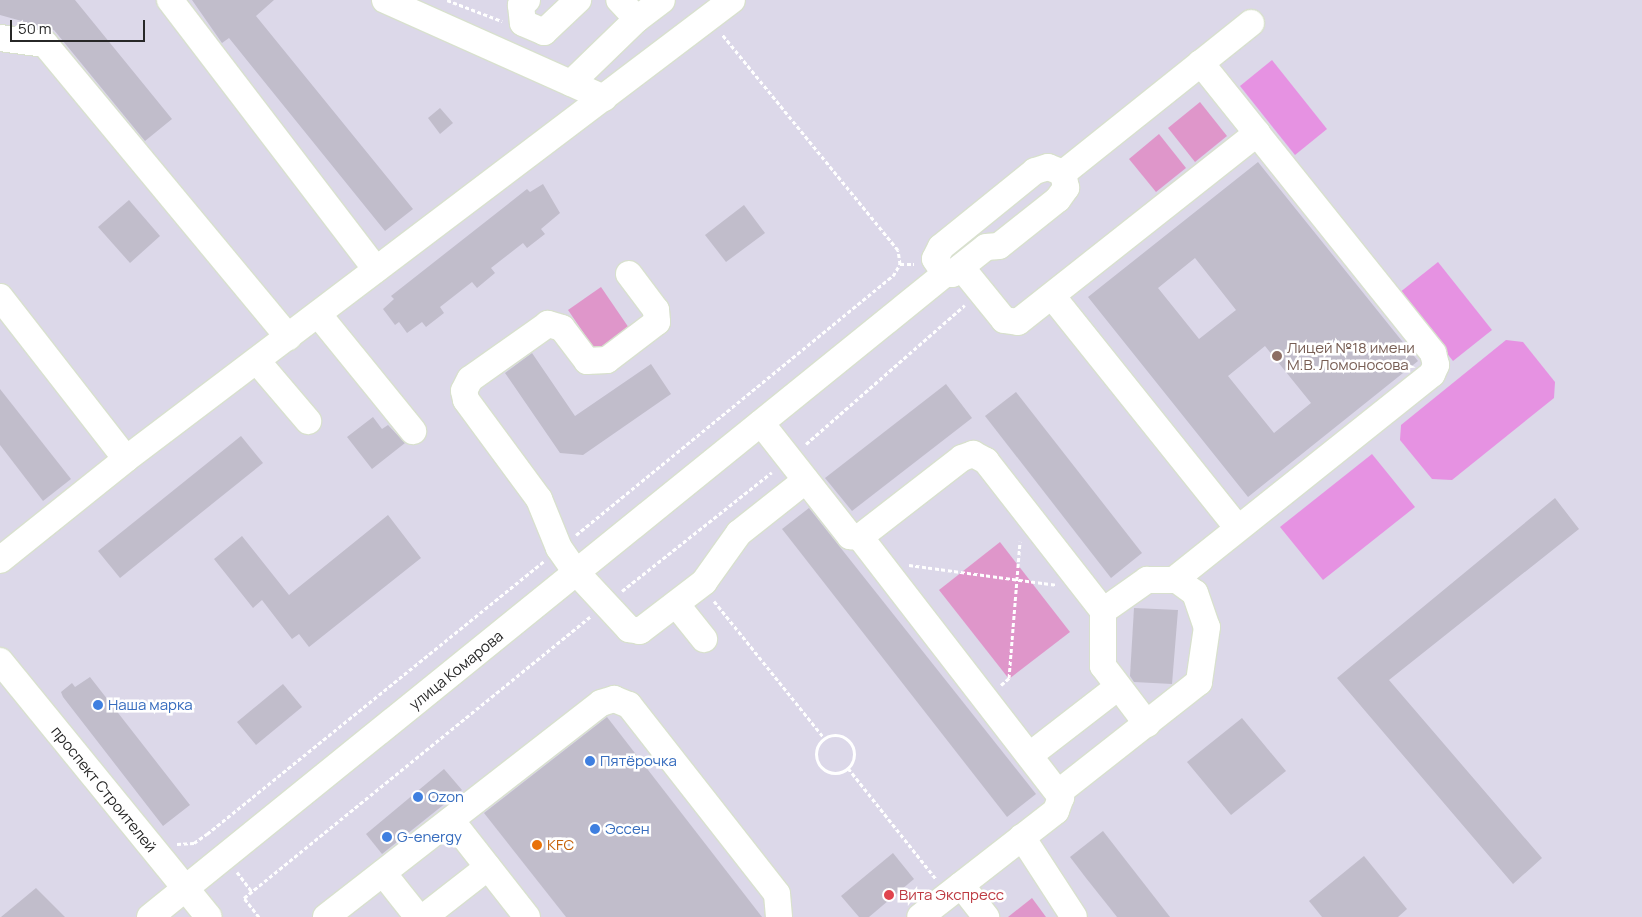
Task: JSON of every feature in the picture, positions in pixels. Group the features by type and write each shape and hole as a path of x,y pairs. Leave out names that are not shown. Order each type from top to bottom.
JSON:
{"street":[{"path":"170,0 376,269"},
{"path":"384,0 604,98"},
{"path":"525,12 544,32 578,0"},
{"path":"619,0 637,19"},
{"path":"571,83 637,19 662,0"},
{"path":"0,560 126,459 732,0"},
{"path":"1251,23 1063,173 1048,167 1035,171 941,247 935,259 953,270 1008,323 1022,320 1257,133"},
{"path":"0,38 45,44 288,337"},
{"path":"1174,580 1432,374 1436,365 1433,353 1201,63"},
{"name":"улица Комарова","path":"150,917 953,270 986,247 999,246 1058,199 1066,188 1063,173"},
{"path":"630,274 656,310 657,322 607,360 587,361 562,328 548,324 466,385 466,400 539,499 559,548 576,572 633,630 644,629 701,584 740,533 806,480"},
{"path":"1052,296 1238,528"},
{"path":"0,297 126,459"},
{"path":"318,314 413,431"},
{"path":"257,361 308,421"},
{"path":"762,423 850,536 860,537 967,455 986,461 1103,611 1100,658 1118,687 1147,724"},
{"path":"860,537 1030,755 1058,792 1061,802 1056,811 920,917"},
{"path":"1058,792 1196,685 1204,667 1204,612 1190,587 1174,580 1140,583 1103,611"},
{"path":"676,604 704,639"},
{"name":"проспект Строителей","path":"0,661 209,917"},
{"path":"1030,755 1118,687"},
{"path":"336,914 383,872 601,703 621,700 777,894 779,917"},
{"path":"451,820 488,867 518,914"},
{"path":"1022,837 1074,917"},
{"path":"424,917 488,867"},
{"path":"383,872 418,917"},
{"path":"955,890 986,917"}],"path":[{"path":"446,0 493,20 525,12"},
{"path":"171,841 194,843 207,834 893,276 900,264 898,250 709,18"},
{"path":"985,698 1008,678 1022,508"},
{"path":"879,561 1086,590"},
{"path":"701,584 824,738"},
{"path":"842,736 850,742 853,761 848,768 831,773 818,762 818,745 824,738 842,736"},
{"path":"848,768 955,890"}],"shaded area":[{"path":"1272,60 1327,129 1295,155 1240,86"},
{"path":"1200,102 1227,136 1195,162 1168,128"},
{"path":"1159,134 1186,168 1156,192 1129,159"},
{"path":"1438,262 1492,330 1453,361 1399,293"},
{"path":"601,287 629,328 596,351 568,310"},
{"path":"1506,340 1523,342 1555,382 1554,398 1452,480 1432,479 1400,440 1401,425"},
{"path":"1372,454 1415,507 1323,580 1280,527"},
{"path":"1000,542 1070,632 1009,679 939,590"},
{"path":"1032,898 1046,917 1008,917"}],"building":[{"path":"0,0 75,0 172,119 145,141 54,30 0,15"},
{"path":"192,0 274,0 256,16 413,209 385,231 229,38 222,43"},
{"path":"440,108 453,123 440,134 428,118"},
{"path":"1258,162 1418,361 1248,497 1088,297","holes":["1195,258 1236,310 1199,339 1158,288","1265,346 1311,403 1274,433 1228,376"]},
{"path":"543,184 560,213 541,229 545,234 527,248 523,243 491,268 495,273 477,288 472,282 440,307 444,313 426,327 422,322 407,333 399,322 395,325 383,309 394,299 391,296 527,189 530,192"},
{"path":"129,200 160,236 130,263 98,227"},
{"path":"744,205 765,233 726,262 705,235"},
{"path":"532,353 575,416 651,364 671,394 583,455 560,453 505,373"},
{"path":"946,384 972,418 852,511 825,478"},
{"path":"0,389 71,479 43,501 0,445"},
{"path":"1016,392 1142,553 1111,578 985,416"},
{"path":"373,417 382,429 388,425 405,443 372,469 347,437"},
{"path":"241,436 263,463 120,578 98,551"},
{"path":"1555,498 1579,529 1389,680 1542,858 1513,884 1337,678"},
{"path":"809,508 1036,794 1007,817 782,529"},
{"path":"388,515 421,558 309,647 299,634 292,639 262,600 253,608 214,559 242,536 289,595"},
{"path":"1134,608 1178,610 1172,684 1134,682 1130,676"},
{"path":"90,677 190,805 163,826 63,697 61,692 72,683 75,687"},
{"path":"283,684 302,707 256,745 237,722"},
{"name":"Эссен","path":"607,717 762,917 566,917 484,813"},
{"path":"1242,718 1286,771 1231,815 1187,762"},
{"path":"444,769 462,790 382,854 366,834"},
{"path":"1103,831 1170,917 1117,917 1086,878 1070,857"},
{"path":"893,853 914,879 869,917 859,917 841,896"},
{"path":"1364,856 1407,909 1398,917 1322,917 1309,901"},
{"path":"36,888 65,917 1,917"}],"place":[{"name":"Лицей №18 имени М.В. Ломоносова","path":"1277,356"},
{"name":"Наша марка","path":"98,705"},
{"name":"Пятёрочка","path":"590,761"},
{"name":"Ozon","path":"418,797"},
{"name":"Эссен","path":"595,829"},
{"name":"G-energy","path":"387,837"},
{"name":"KFC","path":"537,845"},
{"name":"Вита Экспресс","path":"889,895"}]}
